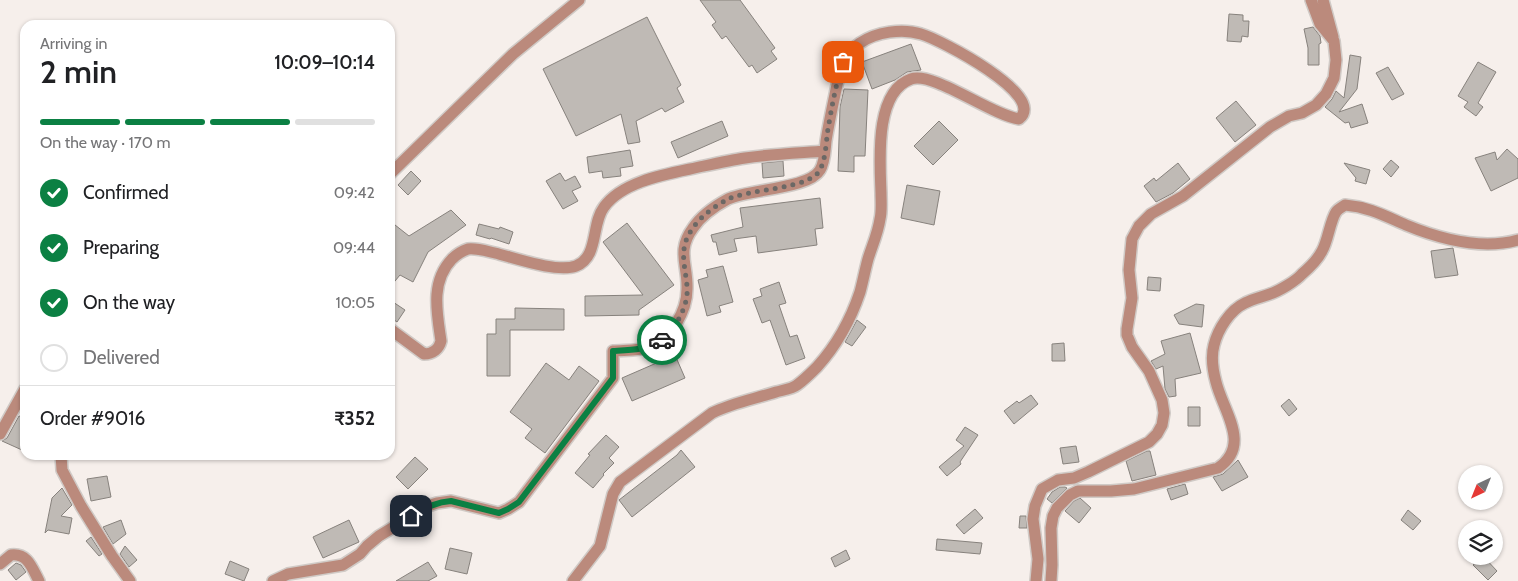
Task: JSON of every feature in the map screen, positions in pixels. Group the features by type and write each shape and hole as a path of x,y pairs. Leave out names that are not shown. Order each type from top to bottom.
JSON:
{"street":[{"path":"395,169 513,54 579,0"},
{"path":"1311,0 1320,24 1334,42"},
{"path":"1036,581 1038,559 1034,519 1035,506 1042,489 1058,480 1074,478 1088,472 1149,442 1162,425 1164,412 1162,400 1149,371 1132,347 1127,329 1132,298 1129,260 1132,239 1139,226 1151,214 1183,196 1270,127 1289,116 1302,113 1316,105 1326,94 1334,78 1336,60 1334,42 1323,0"},
{"path":"273,581 288,574 343,565 360,554 379,536 428,506 437,503 451,501 499,513 519,502 613,378 613,351 643,349 651,346 669,334 677,322 685,303 687,288 683,256 685,244 692,228 714,208 728,199 803,182 814,177 820,171 843,62 849,52 859,43 869,37 895,31 921,34 946,45 987,69 1011,86 1022,99 1025,109 1023,116 1019,119 1010,118 936,82 921,78 912,79 901,85 888,104 882,121 881,218 860,291 837,341 817,366 796,386 727,405 712,413 620,482 613,494 600,546 573,581"},
{"path":"395,333 424,354 436,350 441,341 436,308 436,292 442,274 449,262 458,253 468,249 479,249 542,265 564,268 575,266 585,261 590,252 597,223 604,207 629,187 658,176 746,158 825,151"},
{"path":"1051,581 1051,528 1053,516 1057,508 1070,495 1078,491 1111,492 1134,489 1218,468 1225,463 1233,448 1234,432 1230,416 1216,383 1213,363 1214,345 1222,326 1231,314 1244,303 1273,293 1301,275 1322,251 1336,212 1345,204 1360,206 1434,236 1470,243 1506,243 1518,240"},
{"path":"0,434 20,398"},
{"path":"61,460 62,470 81,506 130,581"},
{"path":"0,564 11,555 22,556 26,558 39,581"}],"building":[{"path":"700,0 740,0 775,48 771,51 777,59 757,73 752,65 749,67 726,36 722,39 712,25 716,22"},
{"path":"1229,14 1243,15 1243,21 1249,21 1248,37 1242,36 1241,42 1227,41"},
{"path":"647,17 681,85 677,88 684,102 665,112 662,108 636,121 640,142 628,144 621,114 576,136 543,69"},
{"path":"1313,27 1320,36 1319,65 1308,65 1308,48 1304,29"},
{"path":"911,44 921,70 907,72 895,80 872,89 862,62"},
{"path":"1350,55 1361,57 1357,89 1339,112 1362,104 1368,123 1351,128 1349,122 1345,123 1325,107 1336,91 1344,98"},
{"path":"1478,62 1496,72 1478,103 1483,107 1476,116 1464,107 1468,102 1458,96"},
{"path":"1388,67 1404,94 1392,100 1376,73"},
{"path":"844,89 868,90 865,156 854,156 854,172 838,171 840,107"},
{"path":"1236,101 1256,125 1235,142 1216,118"},
{"path":"722,121 728,136 678,158 671,142"},
{"path":"939,121 958,140 933,165 914,146"},
{"path":"1507,149 1518,159 1518,178 1491,191 1475,158 1495,152 1497,160"},
{"path":"630,150 633,166 620,168 621,176 603,178 602,171 589,173 587,157"},
{"path":"1391,160 1399,167 1391,177 1383,169"},
{"path":"783,161 784,176 763,178 762,163"},
{"path":"1178,163 1190,179 1173,193 1156,202 1144,186 1154,178 1156,181"},
{"path":"1344,163 1370,170 1366,184 1355,181 1356,178"},
{"path":"411,171 421,181 408,195 398,185"},
{"path":"560,173 565,181 575,176 581,187 572,191 578,201 563,209 546,181"},
{"path":"907,185 940,191 934,225 901,218"},
{"path":"820,198 823,228 815,229 817,245 758,253 756,236 734,239 737,251 719,255 716,242 713,242 711,235 743,227 740,208"},
{"path":"451,210 466,225 428,252 413,282 400,275 395,281 395,225 409,236"},
{"path":"627,223 674,285 639,310 639,315 585,316 585,296 643,295 603,242"},
{"path":"479,224 499,229 500,227 513,232 509,244 476,235"},
{"path":"1453,248 1458,275 1435,278 1431,251"},
{"path":"723,266 733,302 719,306 721,312 707,316 698,280 708,277 706,270"},
{"path":"1148,277 1161,278 1160,291 1147,290"},
{"path":"779,282 786,303 779,305 790,337 797,335 805,358 786,365 770,320 762,323 753,299 762,296 760,289"},
{"path":"395,303 405,310 397,322 395,321"},
{"path":"1196,304 1204,305 1202,327 1179,324 1174,315"},
{"path":"515,308 564,309 564,330 510,330 510,376 487,376 487,334 496,334 496,319 515,319"},
{"path":"857,320 866,327 852,346 845,342"},
{"path":"1190,333 1201,373 1175,379 1176,396 1169,397 1165,389 1163,366 1156,369 1151,361 1165,354 1161,341"},
{"path":"1064,343 1065,361 1052,361 1052,344"},
{"path":"675,355 685,378 632,401 622,378"},
{"path":"546,363 569,380 579,366 599,381 545,453 525,438 532,429 510,412"},
{"path":"1031,395 1038,404 1014,424 1004,411 1017,401 1019,403"},
{"path":"1289,399 1297,409 1289,416 1281,406"},
{"path":"1188,407 1200,407 1200,426 1188,426"},
{"path":"20,416 20,449 2,441 7,438"},
{"path":"965,427 978,435 960,462 961,464 947,476 939,467 964,446 956,440"},
{"path":"606,435 619,447 609,458 614,463 593,488 575,473 590,455 588,454"},
{"path":"1076,446 1079,462 1063,464 1060,448"},
{"path":"681,450 695,467 632,517 619,500"},
{"path":"1150,451 1156,475 1132,481 1126,461"},
{"path":"415,457 428,469 408,489 396,477"},
{"path":"1238,460 1248,477 1222,491 1213,477 1223,474"},
{"path":"107,476 111,497 91,501 87,479"},
{"path":"1185,484 1188,494 1171,500 1167,489"},
{"path":"1060,487 1067,488 1052,503 1047,499 1052,492"},
{"path":"62,488 72,505 61,516 72,518 69,534 48,530 45,533 52,498"},
{"path":"1080,498 1091,508 1079,523 1065,511 1074,501"},
{"path":"975,509 983,518 964,534 956,525"},
{"path":"1408,510 1421,521 1413,530 1401,520"},
{"path":"1020,516 1026,516 1027,528 1019,528"},
{"path":"121,520 126,534 113,544 103,527"},
{"path":"349,520 359,542 323,558 313,537"},
{"path":"91,537 102,554 99,556 86,541"},
{"path":"937,539 982,543 980,554 936,550"},
{"path":"125,546 137,560 129,567 120,554"},
{"path":"450,548 472,553 467,574 445,569"},
{"path":"846,550 850,559 835,567 831,558"},
{"path":"230,561 249,569 244,581 225,574"},
{"path":"428,562 437,576 428,581 396,581"},
{"path":"16,563 21,565 26,572 16,580 8,570"},
{"path":"1473,565 1491,565 1497,571 1488,580"}],"way so far":[{"path":"662,340 669,334 677,322 685,303 687,288 683,256 685,244 692,228 701,218 728,199 803,182 814,177 820,171 843,62"}],"route":[{"path":"411,516 428,506 444,501 499,513 519,502 613,378 613,351 643,349 662,340"}]}
